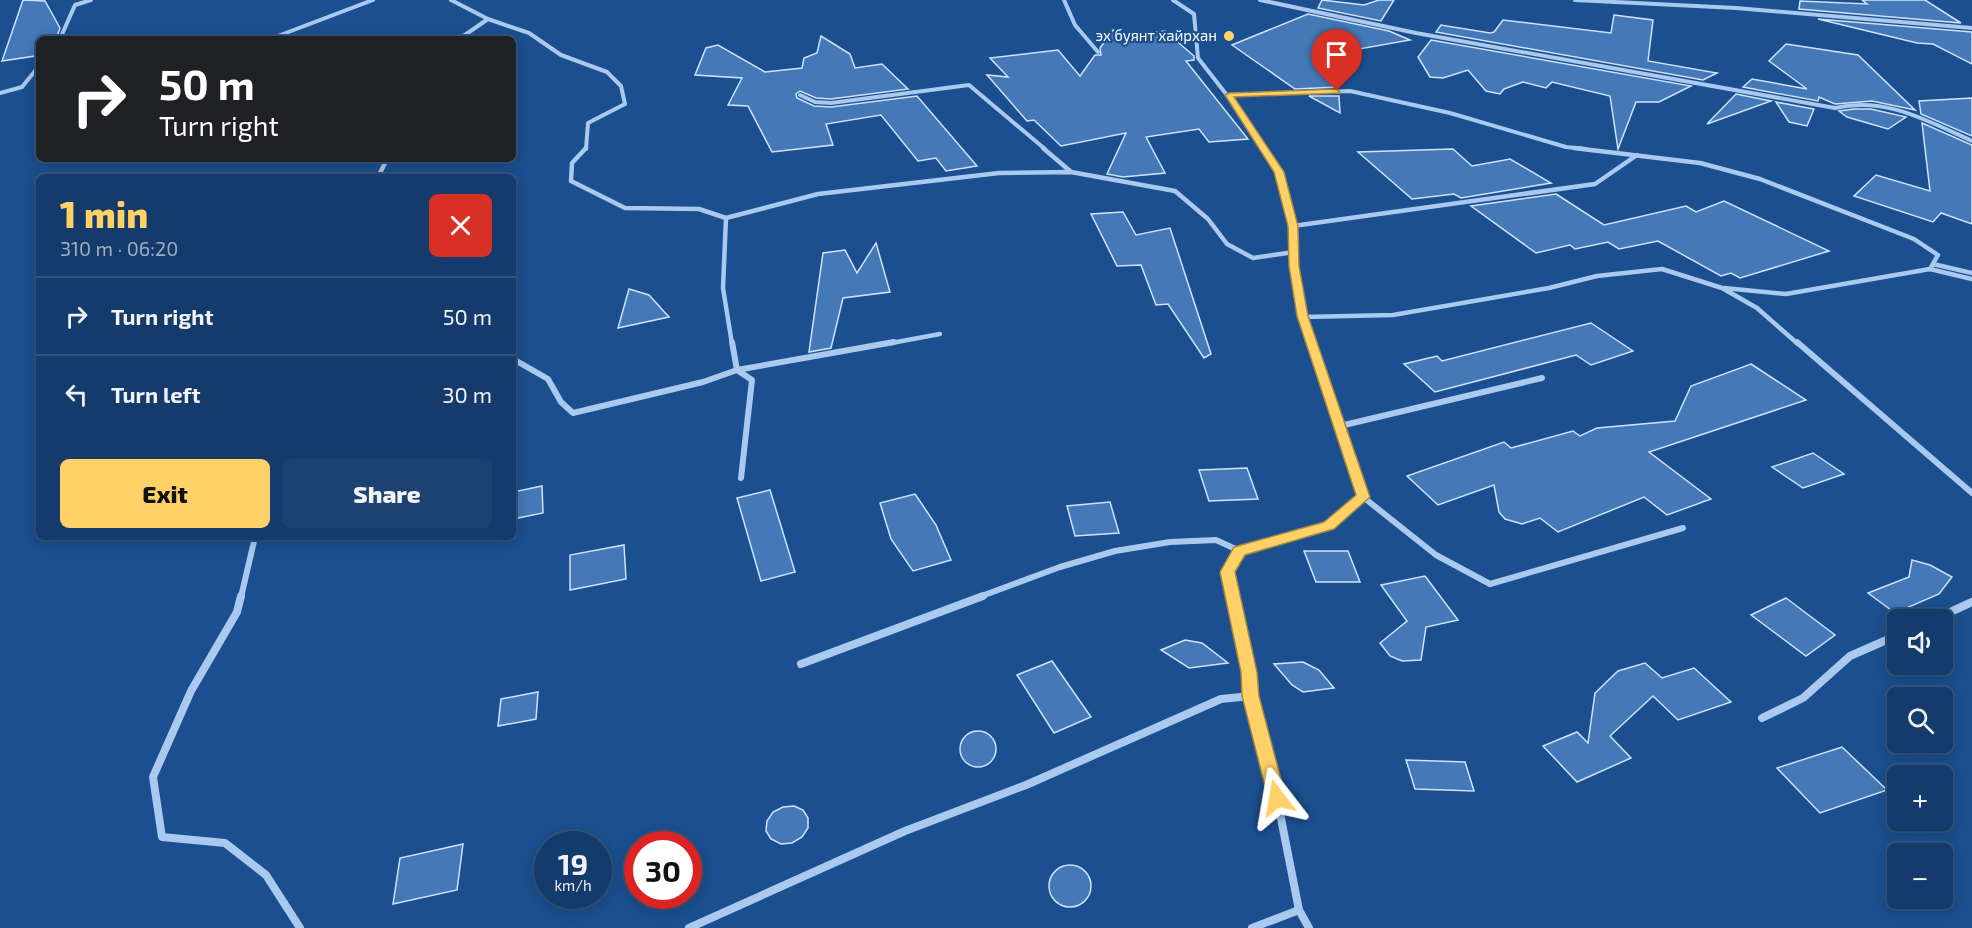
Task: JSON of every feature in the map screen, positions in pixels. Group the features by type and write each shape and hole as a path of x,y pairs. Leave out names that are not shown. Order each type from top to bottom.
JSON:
{"street":[{"path":"61,36 75,5 91,0"},
{"path":"278,36 373,0"},
{"path":"452,0 488,20 510,25 529,33 561,55 608,72 621,86 625,104 588,123 586,149 572,163 571,181 625,208 699,210 726,218 830,193 999,172 1071,172 1175,191 1208,219 1227,244 1252,258 1294,252"},
{"path":"1064,0 1075,25 1098,52"},
{"path":"1173,0 1194,14 1198,58 1229,95 1279,172 1293,226 1294,252 1303,316 1363,497 1436,555 1490,584 1683,528"},
{"path":"1260,0 1416,33 1835,108 1858,101 1925,119 1972,141"},
{"path":"1575,0 1736,8 1972,28"},
{"path":"464,36 488,20"},
{"path":"0,93 22,87 36,70"},
{"path":"800,95 815,102 831,103 969,85 1071,172"},
{"path":"1229,95 1350,91 1450,113 1566,147 1700,163 1760,179 1914,239 1938,255 1931,267"},
{"path":"1293,226 1373,217 1595,184 1637,155"},
{"path":"726,218 723,288 737,370 752,380 741,478"},
{"path":"1931,267 1972,279"},
{"path":"1722,288 1786,294 1931,267 1972,273"},
{"path":"1303,316 1393,315 1550,288 1597,276 1662,269 1722,288 1757,308 1972,493"},
{"path":"516,361 548,379 561,402 573,413 703,382 737,370 940,334"},
{"path":"1340,426 1445,403 1542,378"},
{"path":"801,664 1060,567 1115,551 1170,542 1216,540 1240,551 1329,526 1363,497"},
{"path":"254,540 237,612 191,691 153,777 162,837 225,843 266,876 300,928"},
{"path":"1240,551 1228,572 1249,672 1251,696 1277,798 1299,910 1309,928"},
{"path":"1953,611 1972,602"},
{"path":"1762,718 1803,698 1850,656 1887,640"},
{"path":"689,928 905,831 1026,786 1221,699 1251,696"},
{"path":"1252,928 1299,910"}],"building":[{"path":"23,0 45,1 60,28 57,36 36,36 35,56 2,61"},
{"path":"1322,0 1364,5 1379,0 1394,0 1381,21 1318,8"},
{"path":"1862,0 1925,0 1961,23 1799,9 1800,1 1867,4"},
{"path":"1308,14 1389,31 1410,40 1336,53 1338,87 1295,89 1232,45"},
{"path":"1614,15 1653,20 1648,61 1717,73 1703,80 1436,32 1441,25 1490,33 1494,32 1503,20 1611,33"},
{"path":"1818,19 1972,32 1972,64 1933,44 1917,43"},
{"path":"1113,30 1130,35 1165,31 1194,56 1194,60 1186,61 1248,139 1209,142 1199,129 1146,137 1165,173 1123,177 1107,174 1126,133 1061,146 1034,120 1027,121 987,75 1008,77 990,58 1058,50 1080,76 1095,55 1101,55 1100,48"},
{"path":"821,36 850,54 855,68 882,64 908,89 831,99 816,98 800,91 796,94 797,98 814,106 831,107 917,96 977,166 946,171 936,158 918,161 881,115 826,124 833,145 772,152 748,106 728,105 742,78 695,75 706,48 718,45 765,72 802,68 804,58 817,53"},
{"path":"1431,40 1691,86 1659,102 1636,102 1618,149 1610,96 1552,82 1546,88 1523,82 1504,89 1500,94 1486,91 1468,70 1443,78 1430,77 1418,57"},
{"path":"1786,44 1858,55 1915,110 1872,101 1835,104 1819,97 1818,101 1743,87 1752,79 1807,89 1769,61"},
{"path":"1736,94 1771,101 1707,124"},
{"path":"1309,96 1339,96 1340,113"},
{"path":"1972,98 1972,136 1921,114 1919,101"},
{"path":"1776,102 1814,109 1807,126 1789,122"},
{"path":"1871,109 1906,117 1888,129 1847,117 1839,111"},
{"path":"1922,123 1972,145 1972,224 1941,213 1933,222 1854,196 1876,175 1930,191"},
{"path":"1453,149 1472,166 1510,159 1551,183 1461,198 1454,194 1412,199 1358,152"},
{"path":"1556,194 1604,225 1686,206 1696,212 1724,201 1829,251 1740,278 1731,273 1721,276 1658,241 1619,249 1608,242 1575,249 1570,245 1536,253 1471,206"},
{"path":"1123,212 1136,235 1170,228 1211,354 1204,358 1168,304 1156,305 1141,265 1117,266 1091,214"},
{"path":"876,243 890,292 843,298 831,348 809,352 823,253 845,250 857,273"},
{"path":"629,289 649,295 669,317 618,328"},
{"path":"1591,323 1633,351 1591,365 1576,355 1435,392 1404,364 1437,356 1442,361"},
{"path":"1751,364 1806,400 1649,452 1711,499 1667,515 1644,497 1558,532 1540,518 1522,524 1505,519 1499,512 1494,485 1438,505 1407,476 1504,442 1511,448 1573,431 1580,436 1597,428 1675,421 1691,386"},
{"path":"1813,453 1844,474 1803,488 1772,467"},
{"path":"1247,468 1258,499 1209,501 1199,470"},
{"path":"542,486 543,513 516,518 516,491"},
{"path":"770,490 795,572 761,581 737,498"},
{"path":"915,494 936,525 951,560 913,571 891,539 880,503"},
{"path":"1110,502 1119,533 1075,536 1067,506"},
{"path":"624,545 626,579 570,590 570,555"},
{"path":"1304,551 1348,551 1360,582 1316,582"},
{"path":"1912,560 1930,565 1952,577 1939,594 1904,609 1890,609 1868,593 1909,577"},
{"path":"1425,576 1458,620 1426,627 1421,660 1402,661 1390,656 1380,643 1407,621 1381,585"},
{"path":"1786,598 1835,635 1806,656 1751,615"},
{"path":"1185,640 1202,643 1228,663 1189,668 1161,650"},
{"path":"1052,661 1091,717 1054,733 1017,675"},
{"path":"1303,662 1319,670 1334,688 1303,692 1292,685 1274,664"},
{"path":"1645,663 1662,678 1694,668 1731,702 1678,720 1653,696 1610,736 1631,758 1577,782 1543,746 1577,732 1588,743 1595,693 1618,671"},
{"path":"538,692 536,719 498,726 501,699"},
{"path":"978,731 991,736 996,749 991,762 978,767 965,762 960,749 965,736"},
{"path":"1842,747 1887,790 1820,813 1777,768"},
{"path":"1406,760 1465,762 1474,791 1415,789"},
{"path":"794,806 803,810 808,818 808,828 802,837 792,843 781,844 771,839 766,831 767,821 773,812 783,807"},
{"path":"463,844 457,890 393,904 400,858"},
{"path":"1070,865 1078,866 1085,871 1090,878 1090,894 1085,901 1078,906 1070,907 1062,906 1055,901 1050,894 1049,886 1050,878 1055,871 1062,866"}],"place":[{"name":"эх буянт хайрхан","path":"1229,36"}],"route":[{"path":"1277,798 1251,696 1249,672 1228,572 1240,551 1329,526 1363,497 1303,316 1294,266 1293,226 1279,172 1229,95 1337,91"}]}
